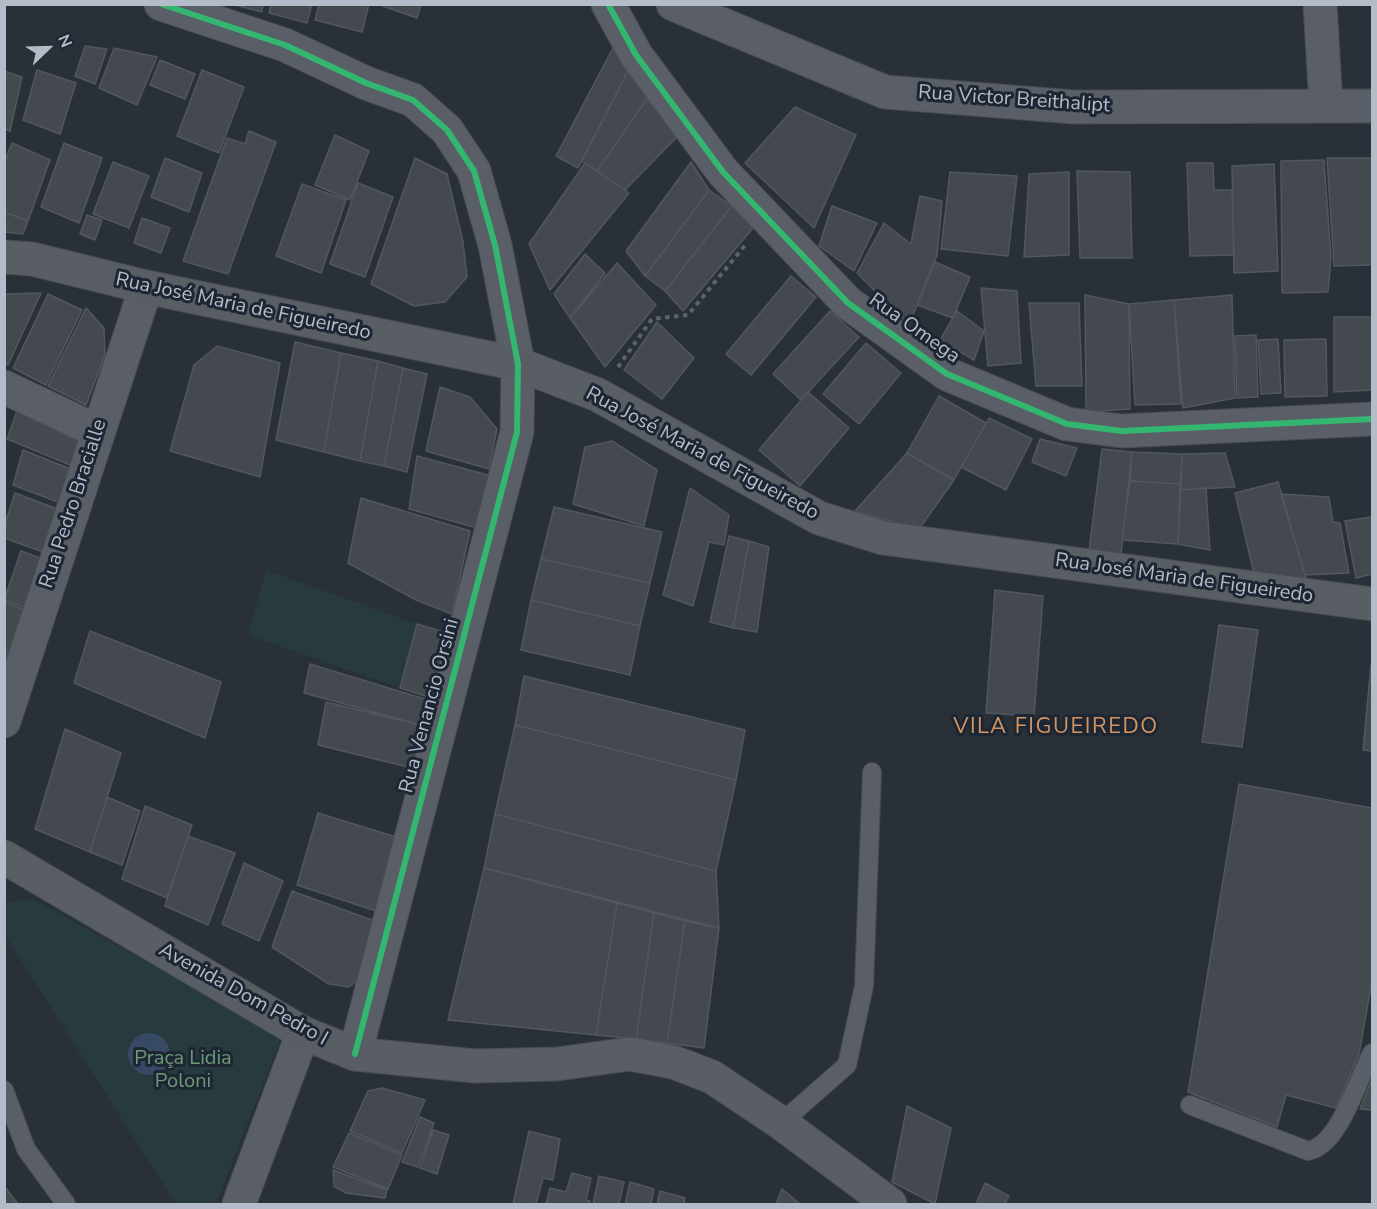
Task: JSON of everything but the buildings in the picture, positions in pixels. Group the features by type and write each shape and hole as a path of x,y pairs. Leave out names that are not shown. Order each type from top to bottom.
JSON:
{"main road":[{"name":"Rua José Maria de Figueiredo","path":"4,257 32,259 146,287 518,364 598,395 819,518 883,538 1372,604"},
{"name":"Avenida Dom Pedro I","path":"4,857 303,1033 355,1054 476,1066 557,1064 630,1054 673,1062 712,1077 781,1123 890,1204"}],"street":[{"name":"Rua Venancio Orsini","path":"161,4 285,45 366,82 413,100 447,130 474,171 495,245 518,364 517,432 512,455 355,1054"},
{"name":"Rua Omega","path":"608,4 636,55 723,172 848,303 946,374 1067,424 1122,431 1372,419"},
{"name":"Rua Victor Breithalipt","path":"673,4 885,92 1074,107 1372,106"},
{"path":"1320,4 1326,106"},
{"name":"Rua Pedro Bracialle","path":"4,721 97,430 146,287"},
{"path":"4,387 97,430"},
{"path":"239,1204 303,1033"}],"lane":[{"path":"781,1123 847,1065 864,986 872,772"},
{"path":"1190,1106 1308,1151 1320,1149 1330,1139 1343,1116 1372,1053"},
{"path":"4,1090 26,1149 66,1204"}],"path":[{"path":"598,395 652,319 688,315 766,218"}],"green space":[{"path":"266,570 417,624 400,688 248,635"},
{"name":"Praça Lidia Poloni","path":"33,899 282,1036 216,1204 176,1204 5,935 4,903"}],"water":[{"path":"149,1033 164,1039 170,1054 164,1069 149,1075 134,1069 128,1054 134,1039"}],"cycle path":[{"path":"161,4 285,45 366,83 413,100 447,130 474,171 495,245 518,364 517,432 355,1054"},
{"path":"608,4 636,55 723,172 848,303 947,374 1067,424 1122,431 1372,419"}],"district":[{"name":"VILA FIGUEIREDO","path":"1056,728"}]}
